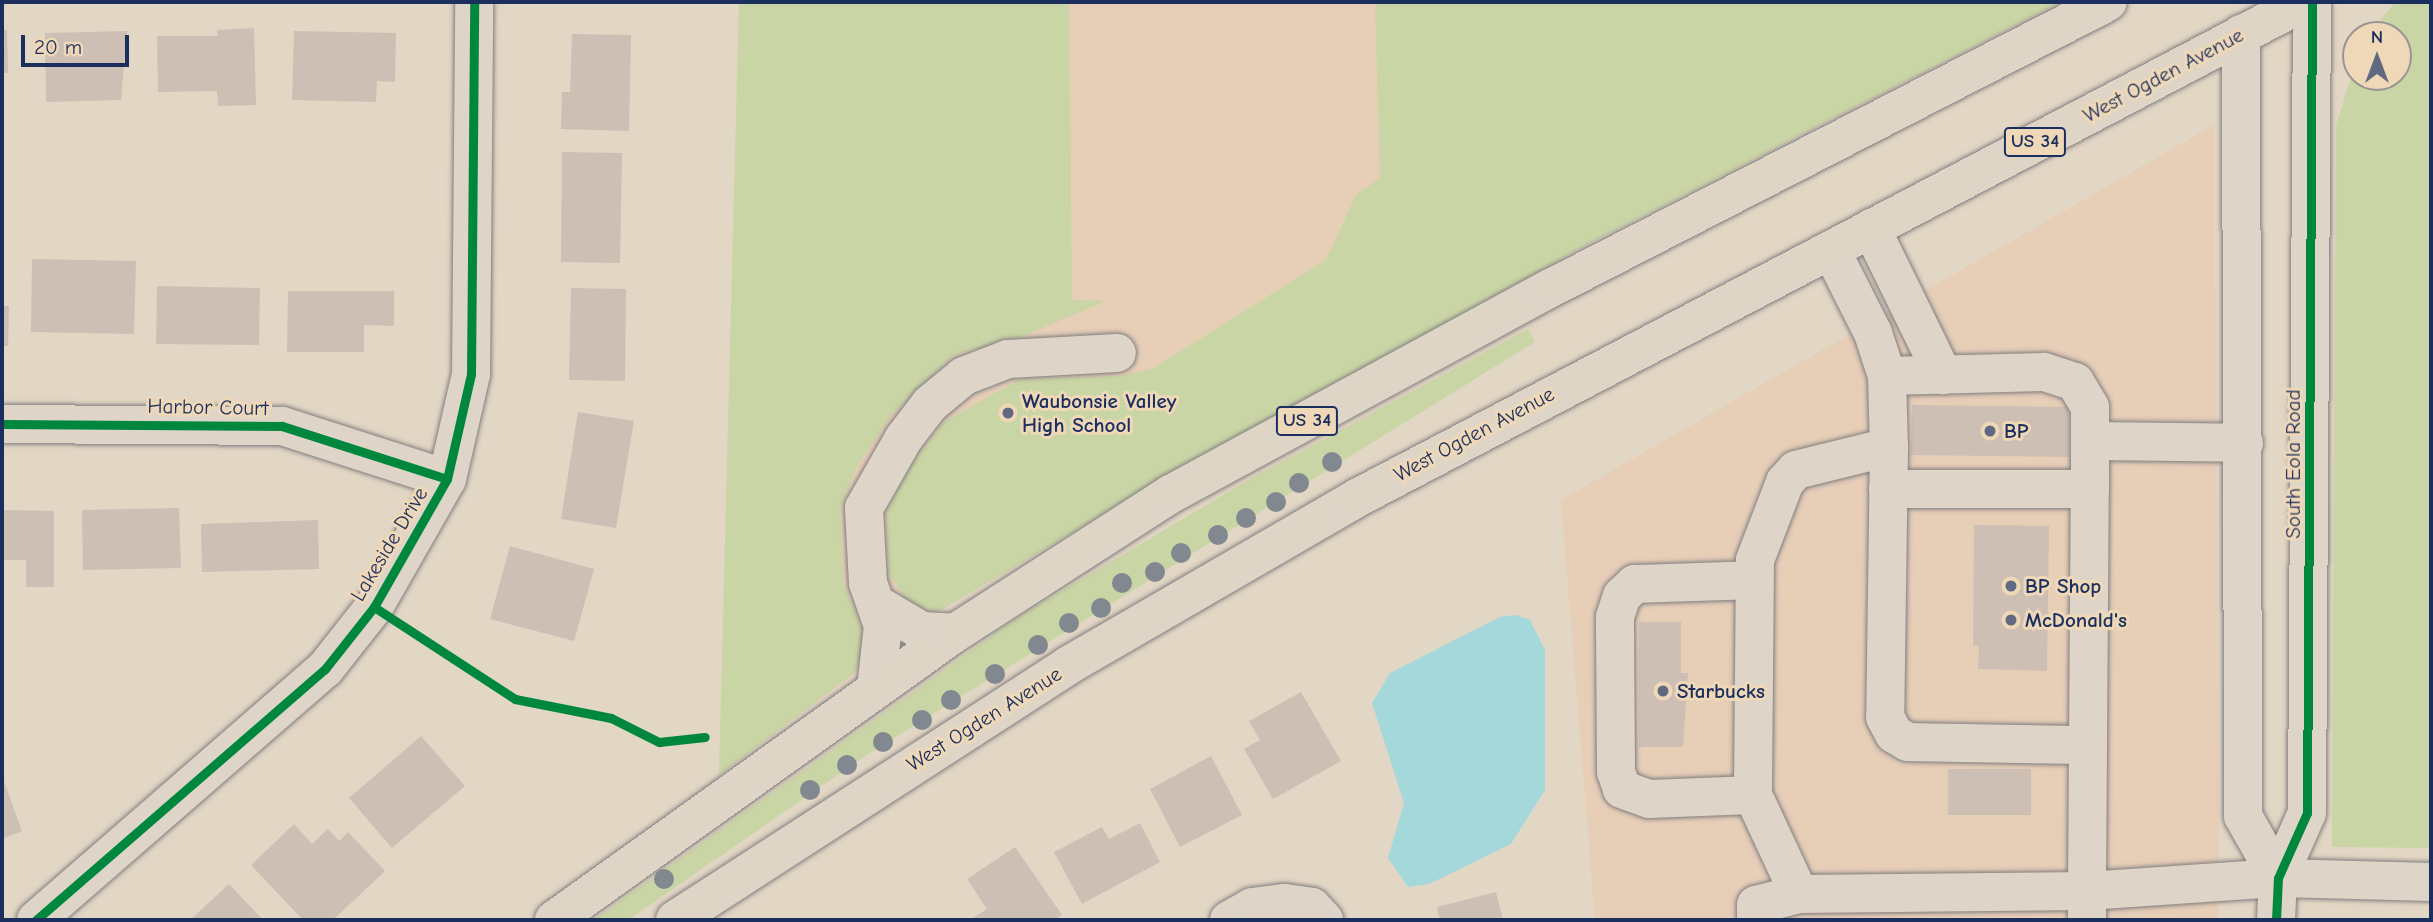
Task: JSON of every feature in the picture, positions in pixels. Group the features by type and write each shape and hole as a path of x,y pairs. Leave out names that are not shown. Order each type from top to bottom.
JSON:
{"main road":[{"name":"US 34","path":"554,920 955,633 1195,481 1549,289 2108,2"},
{"name":"West Ogden Avenue","path":"675,920 1069,665 1355,499 1831,250 2241,18 2304,2"}],"street":[{"name":"Lakeside Drive","path":"36,920 325,669 381,595 447,479 471,374 474,2"},
{"name":"South Eola Road","path":"2276,920 2278,878 2307,813 2312,2"},
{"path":"2241,18 2243,816 2278,878"},
{"path":"1871,228 1943,374"},
{"path":"1831,250 1873,333 1887,376 1889,447 1885,717 1894,734 1908,742 2088,745"},
{"path":"876,689 883,661 876,604 863,548 864,508 882,471 930,404 964,376 1008,359 1117,353"},
{"path":"1887,376 2044,372 2075,382 2090,407 2087,906"},
{"name":"Harbor Court","path":"2,424 282,426 447,479"},
{"path":"2090,441 2244,443"},
{"path":"1799,894 1754,795 1755,560 1785,482 1796,470 1889,447"},
{"path":"1888,489 2090,489"},
{"path":"1754,580 1635,584 1622,596 1615,617 1616,772 1622,789 1649,799 1754,795"},
{"path":"876,604 922,631 955,633"},
{"path":"1756,920 1756,905 1799,894 2087,906 2278,878 2431,882"},
{"path":"1229,920 1252,907 1285,903 1312,907 1324,920"}],"shaded area":[{"name":"Waubonsie Valley High School","path":"739,2 2061,2 1576,250 1395,357 1182,468 941,610 719,775"},
{"path":"2214,125 2219,920 1595,920 1561,500"}],"green space":[{"path":"739,2 1069,2 1072,300 1106,301 1021,337 954,355 890,417 856,468 840,511 843,583 862,628 863,651 854,673 719,775"},
{"path":"1375,2 2061,2 1576,250 1395,357 1182,468 941,610 912,609 889,574 886,513 910,466 945,421 1020,379 1120,376 1152,369 1326,260 1356,195 1380,178"},
{"path":"2395,2 2431,2 2431,848 2332,847 2336,125 2347,91 2412,91 2412,21 2380,21"},
{"path":"1528,329 1535,342 868,754 628,920 594,920 1018,617 1250,479"}],"water":[{"path":"1516,615 1530,620 1545,650 1545,790 1511,844 1429,884 1408,887 1388,858 1404,803 1372,703 1390,673 1500,617"}],"building":[{"path":"254,28 256,105 218,106 217,91 158,92 157,36 218,36 217,30"},
{"path":"2,30 7,30 8,73 2,73"},
{"path":"127,31 121,100 46,102 45,33"},
{"path":"294,31 396,33 395,82 377,81 376,102 292,100"},
{"path":"572,34 631,35 629,131 561,129 562,92 570,92"},
{"path":"562,152 622,153 620,263 561,262"},
{"path":"32,259 136,261 134,334 31,332"},
{"path":"157,286 260,288 259,345 156,344"},
{"path":"571,288 626,289 625,381 569,380"},
{"path":"288,291 394,291 394,326 364,325 364,352 287,352"},
{"path":"2,306 9,306 8,346 2,346"},
{"name":"BP","path":"1912,405 2069,407 2069,457 1911,455"},
{"path":"578,412 634,421 616,528 561,519"},
{"path":"179,508 181,568 83,570 82,510"},
{"path":"2,510 54,511 54,587 26,587 26,560 2,560"},
{"path":"318,520 319,569 202,572 201,524"},
{"name":"BP Shop","path":"1974,525 2049,526 2047,671 1978,669 1979,646 1973,646"},
{"path":"510,546 594,569 574,641 490,619"},
{"name":"Starbucks","path":"1639,622 1681,622 1681,673 1688,673 1683,747 1639,747"},
{"path":"1301,692 1341,761 1273,799 1244,749 1260,740 1249,721"},
{"path":"421,736 465,786 392,848 349,798"},
{"path":"1211,756 1242,815 1180,847 1150,789"},
{"path":"1948,769 2031,769 2031,815 1948,815"},
{"path":"2,776 22,831 2,839"},
{"path":"1140,823 1160,862 1082,904 1054,852 1102,827 1109,839"},
{"path":"294,824 312,844 328,829 339,841 348,832 385,871 333,920 303,920 251,865"},
{"path":"1015,847 1062,915 1054,920 970,920 987,909 967,879"},
{"path":"229,884 263,920 190,920"},
{"path":"1496,892 1503,920 1440,920 1437,907"}],"cycle path":[{"path":"36,920 325,669 374,607 447,479 471,374 474,2"},
{"path":"2276,920 2278,878 2307,813 2312,2"},
{"path":"2,424 282,426 447,479"},
{"path":"374,607 515,699 611,718 659,742 705,737"}],"place":[{"name":"Waubonsie Valley High School","path":"1008,413"},
{"name":"BP","path":"1990,431"},
{"name":"BP Shop","path":"2011,586"},
{"name":"McDonald's","path":"2011,620"},
{"name":"Starbucks","path":"1663,691"}]}
